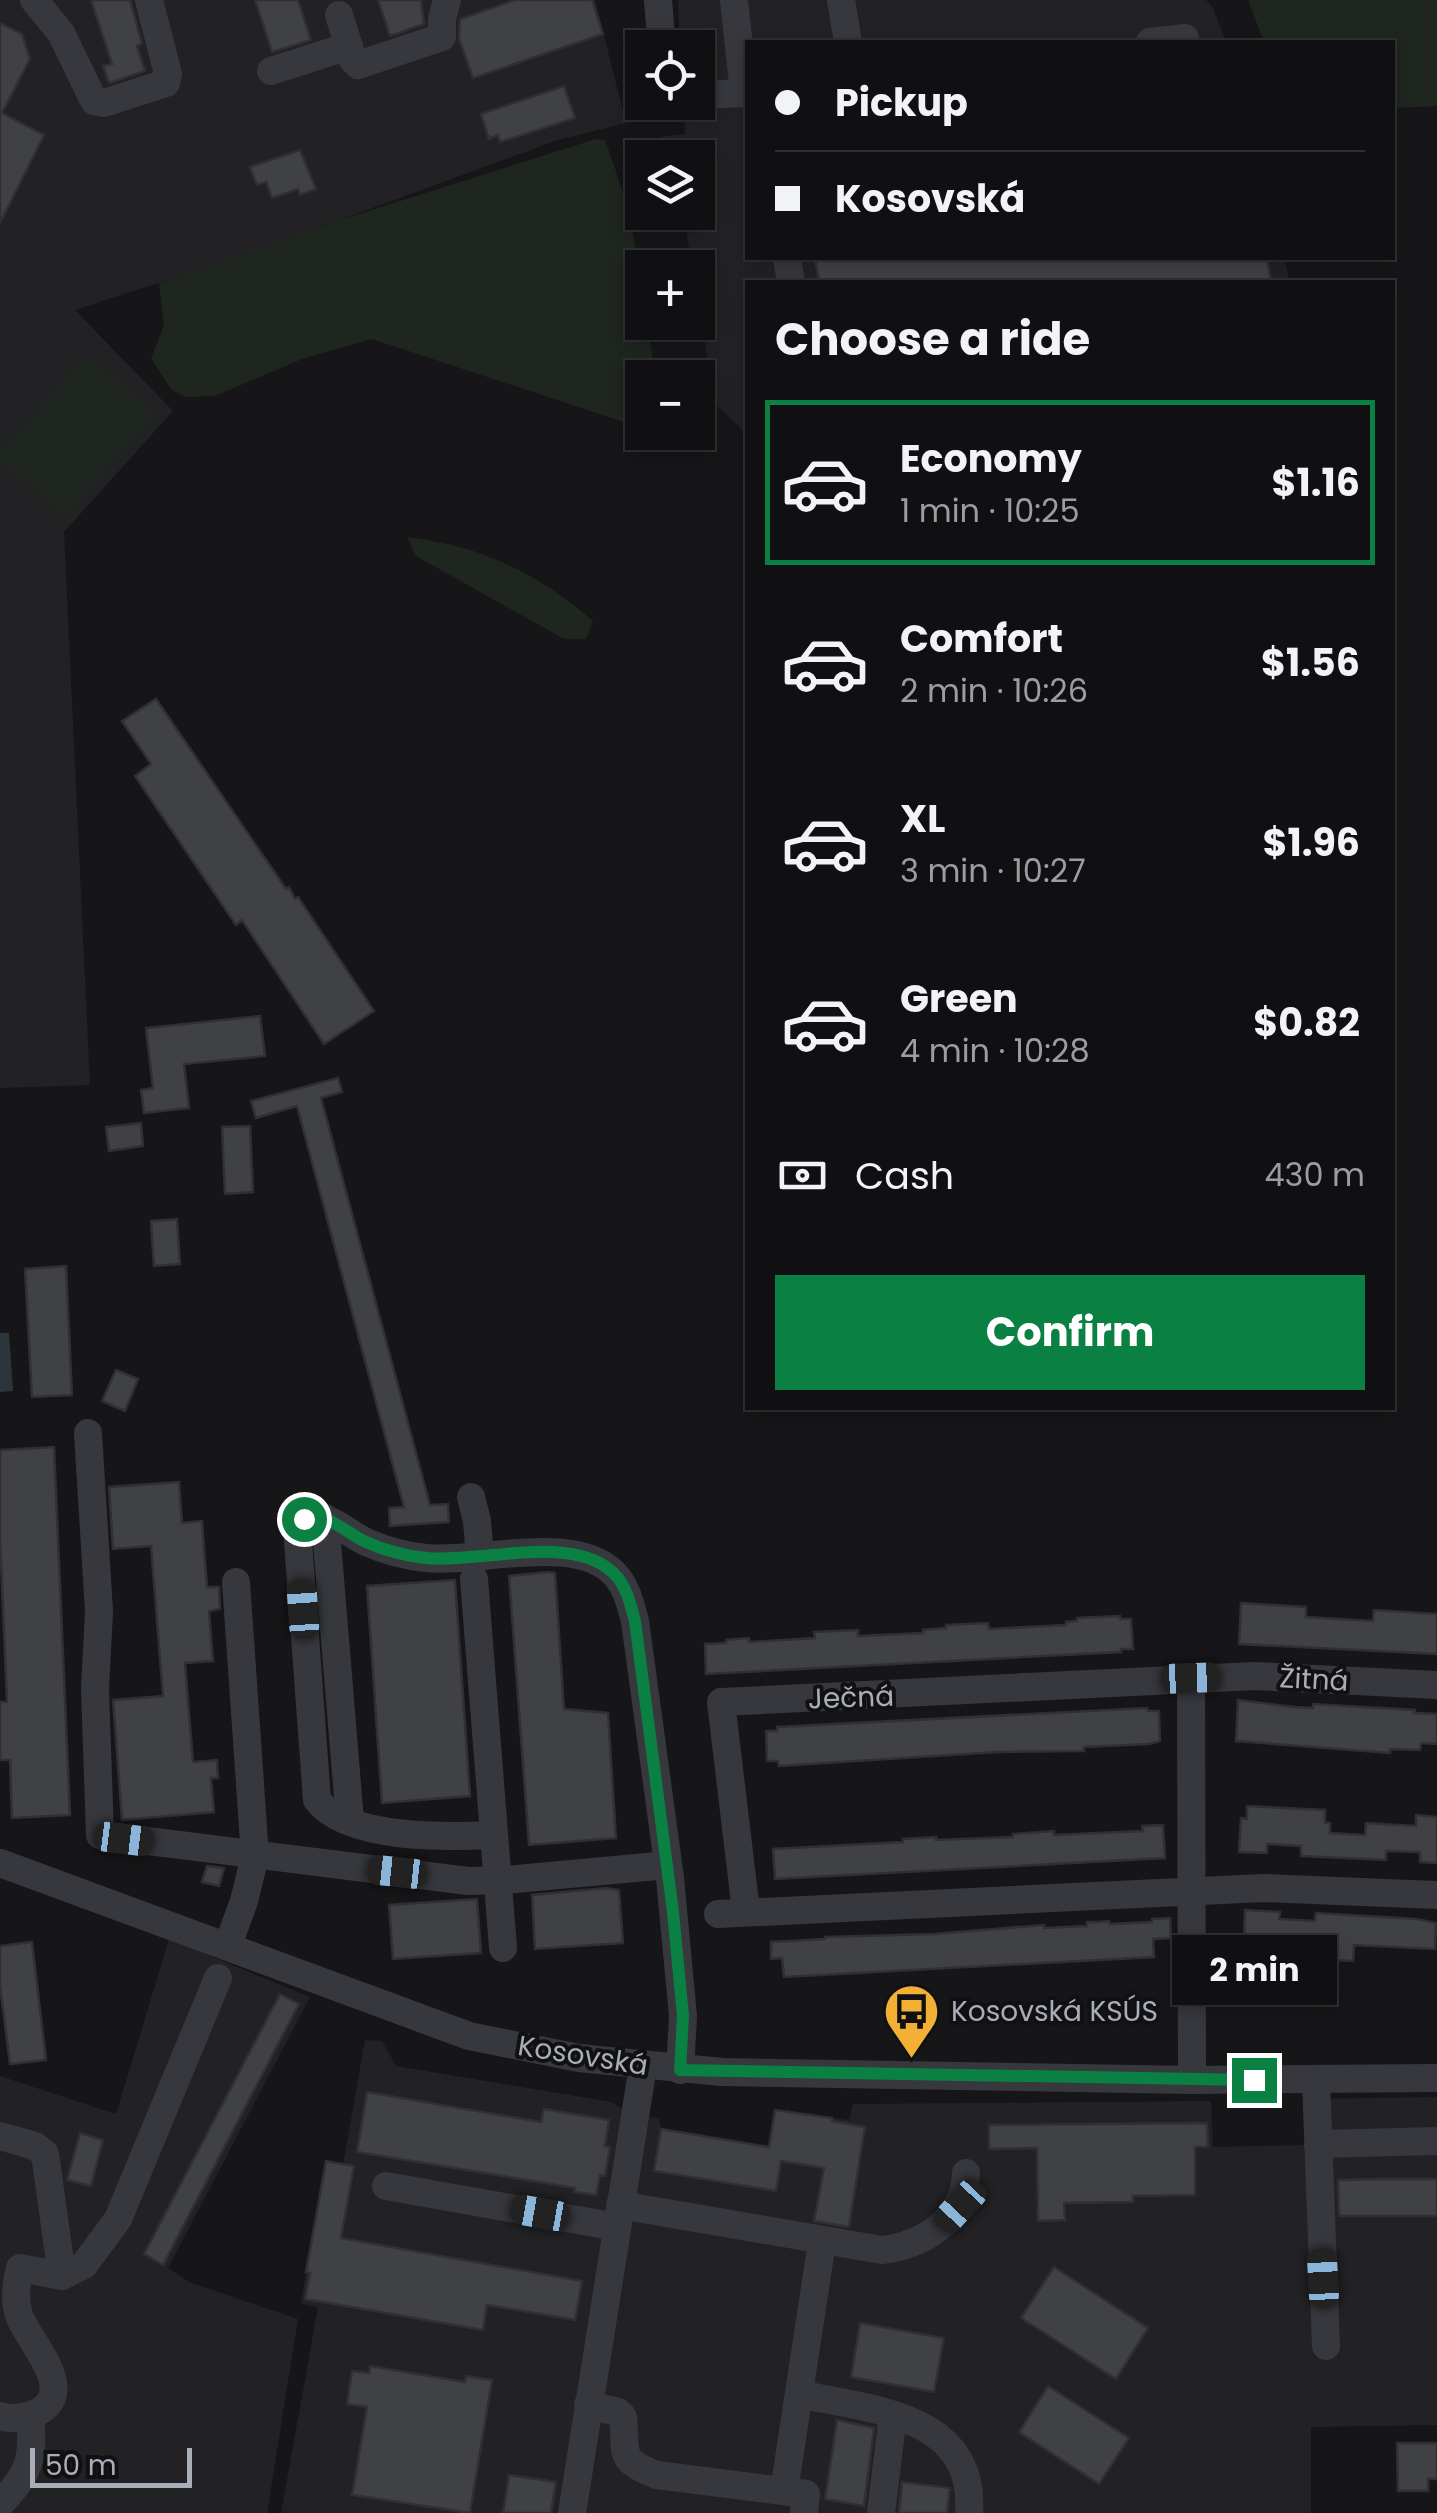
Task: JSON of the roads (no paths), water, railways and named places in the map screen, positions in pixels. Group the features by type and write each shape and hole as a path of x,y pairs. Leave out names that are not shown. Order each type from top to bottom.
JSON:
{"street":[{"path":"34,0 61,33 94,101 104,103 166,83 168,74 150,0"},
{"path":"339,15 358,65 442,37 447,0"},
{"path":"658,0 660,30"},
{"path":"715,95 742,94 734,0"},
{"path":"841,0 848,40"},
{"path":"1168,40 1185,38"},
{"path":"270,71 349,46"},
{"path":"88,1433 99,1611 95,1689 100,1835 468,1880 668,1866"},
{"path":"471,1497 477,1522 503,1948"},
{"path":"494,1835 416,1838 350,1821 326,1811 318,1800 298,1541 304,1519 325,1518 366,1542 398,1553 477,1568 564,1552 605,1566 617,1576 626,1590 635,1621 668,1866 683,2016 680,2070"},
{"path":"228,1945 256,1856 236,1582"},
{"name":"Žitná","path":"1191,1678 1255,1676 1437,1685"},
{"path":"1191,1678 1192,2080"},
{"name":"Ječná","path":"1191,1678 721,1702 732,1912 1193,1892"},
{"name":"Kosovská","path":"0,1863 470,2036 578,2058 680,2070 1192,2080 1437,2078"},
{"path":"1193,1892 1278,1888 1437,1895"},
{"path":"0,2416 30,2416 44,2409 52,2396 52,2376 19,2315 10,2266 62,2276 84,2264 118,2219 218,1978"},
{"path":"572,2513 643,2066"},
{"path":"1316,2080 1326,2346"},
{"path":"0,2136 34,2146 45,2154 62,2276"},
{"path":"1318,2144 1436,2140"},
{"path":"386,2186 882,2250 902,2248 924,2238 960,2206 966,2173"},
{"path":"784,2491 822,2242"},
{"path":"799,2394 909,2419 944,2438 969,2482 968,2513"},
{"path":"588,2406 618,2412 623,2417 622,2451 634,2467 742,2500 784,2491 806,2494 804,2513"},
{"path":"0,2504 22,2481 30,2462 30,2416"},
{"path":"881,2513 893,2416"}],"place":[{"name":"Kosovská KSÚS","path":"912,2060"}]}
